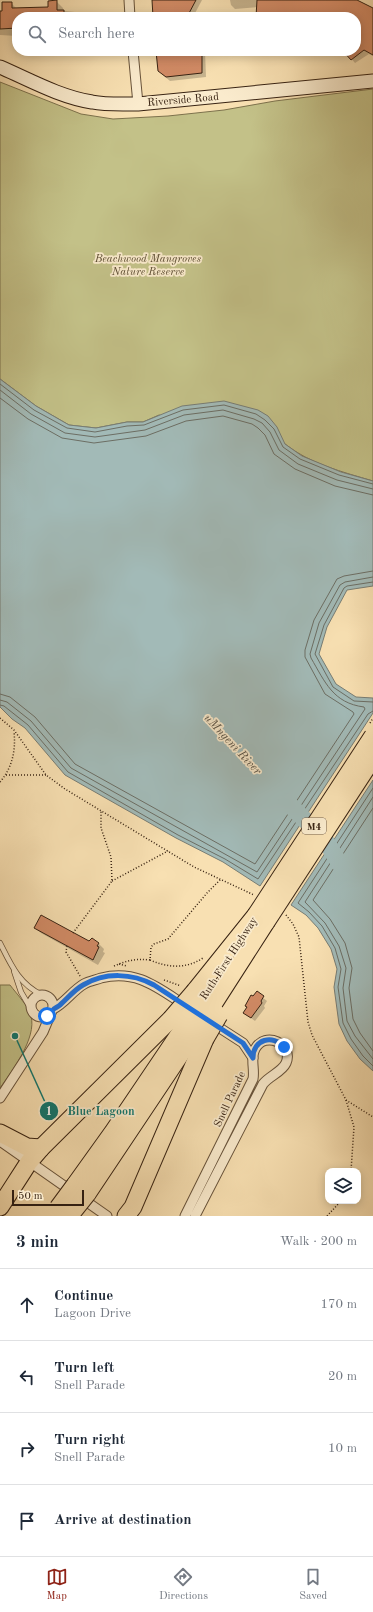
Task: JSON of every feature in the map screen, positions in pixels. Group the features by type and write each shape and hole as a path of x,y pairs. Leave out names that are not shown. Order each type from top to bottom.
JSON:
{"highway":[{"name":"Ruth First Highway","path":"260,923 373,736"},
{"name":"Ruth First Highway","path":"63,1213 81,1189 373,758"},
{"path":"126,1216 133,1207 188,1030 209,999"},
{"path":"0,1207 29,1162 41,1148 160,1032 188,1030"},
{"path":"0,1133 27,1147 41,1148"}],"main road":[{"name":"Riverside Road","path":"0,67 74,98 107,104 138,104 373,81"}],"street":[{"path":"129,0 130,12"},
{"path":"133,56 138,104"},
{"path":"34,1012 43,1018 60,1006 74,991 84,984 98,979 119,975 133,976 146,981 243,1043 253,1058"},
{"path":"0,1098 38,1041 47,1024 52,1011 51,1000 42,995 34,998 31,1005 38,1030 38,1041"},
{"name":"Snell Parade","path":"185,1216 253,1079 254,1049 257,1045 266,1040 271,1039 281,1043 287,1052 284,1067 267,1079 263,1084 195,1216"},
{"path":"0,1141 107,1216"}],"lane":[{"path":"0,943 13,968 27,987 42,995"},
{"path":"13,968 21,992 34,1012"}],"path":[{"path":"0,718 14,730 46,775 65,789 194,867 258,896"},
{"path":"0,782 6,775 14,752 14,730"},
{"path":"6,775 46,775"},
{"path":"101,811 101,828 111,857 112,881"},
{"path":"73,933 112,881 168,851"},
{"path":"150,960 151,947 154,944 168,939 207,893 221,879"},
{"path":"280,912 293,924 299,938 308,1022 312,1035 346,1100 354,1127 351,1168"},
{"path":"67,946 66,952 84,984"},
{"path":"112,967 128,960 142,959 150,960 162,965 179,967 194,964 204,958"},
{"path":"346,1100 373,1117"},
{"path":"327,1216 337,1204"}],"green space":[{"name":"Beachwood Mangroves Nature Reserve","path":"0,82 81,114 113,119 168,116 224,110 275,101 373,89 373,481 339,471 316,462 285,444 159,415 143,422 127,422 96,428 69,425 36,406 0,379"},
{"path":"0,985 10,985 22,1000 30,1012 32,1025 27,1044 22,1054 0,1088"}],"water":[{"path":"0,379 36,406 69,425 96,428 127,422 143,422 182,406 224,401 258,410 268,416 277,427 285,444 302,456 341,472 373,481 373,586 347,590 327,627 319,654 336,684 356,697 373,698 373,713 260,886 223,862 176,838 65,775 25,728 12,719 0,707"},
{"path":"373,780 373,1071 360,1059 347,1041 339,1024 334,987 337,969 331,949 318,928 306,915 291,905"}],"building":[{"path":"57,0 57,10 64,10 64,12 12,12 12,28 0,29 0,11 2,11 2,2 12,2 12,8 48,7 48,1"},
{"path":"152,0 196,0 190,12 153,12"},
{"path":"257,0 357,0 373,8 373,55 364,50 361,52 361,12 256,12"},
{"path":"156,56 202,56 202,73 166,77 158,71"},
{"path":"347,56 356,56 351,60"},
{"path":"41,915 89,941 92,938 99,943 97,946 99,947 93,960 34,928"},
{"path":"257,991 264,996 261,1001 262,1003 251,1018 243,1013 247,1007 245,1006 251,995 253,996"}],"waterway":[{"name":"uMngeni River","path":"287,802 325,840 342,867"}],"place":[{"name":"Blue Lagoon","path":"15,1036"}],"route":[{"path":"47,1016 53,1009 60,1006 74,991 84,984 119,975 137,977 154,985 243,1043 253,1058 254,1049 257,1045 266,1040 276,1040 284,1047"}]}
